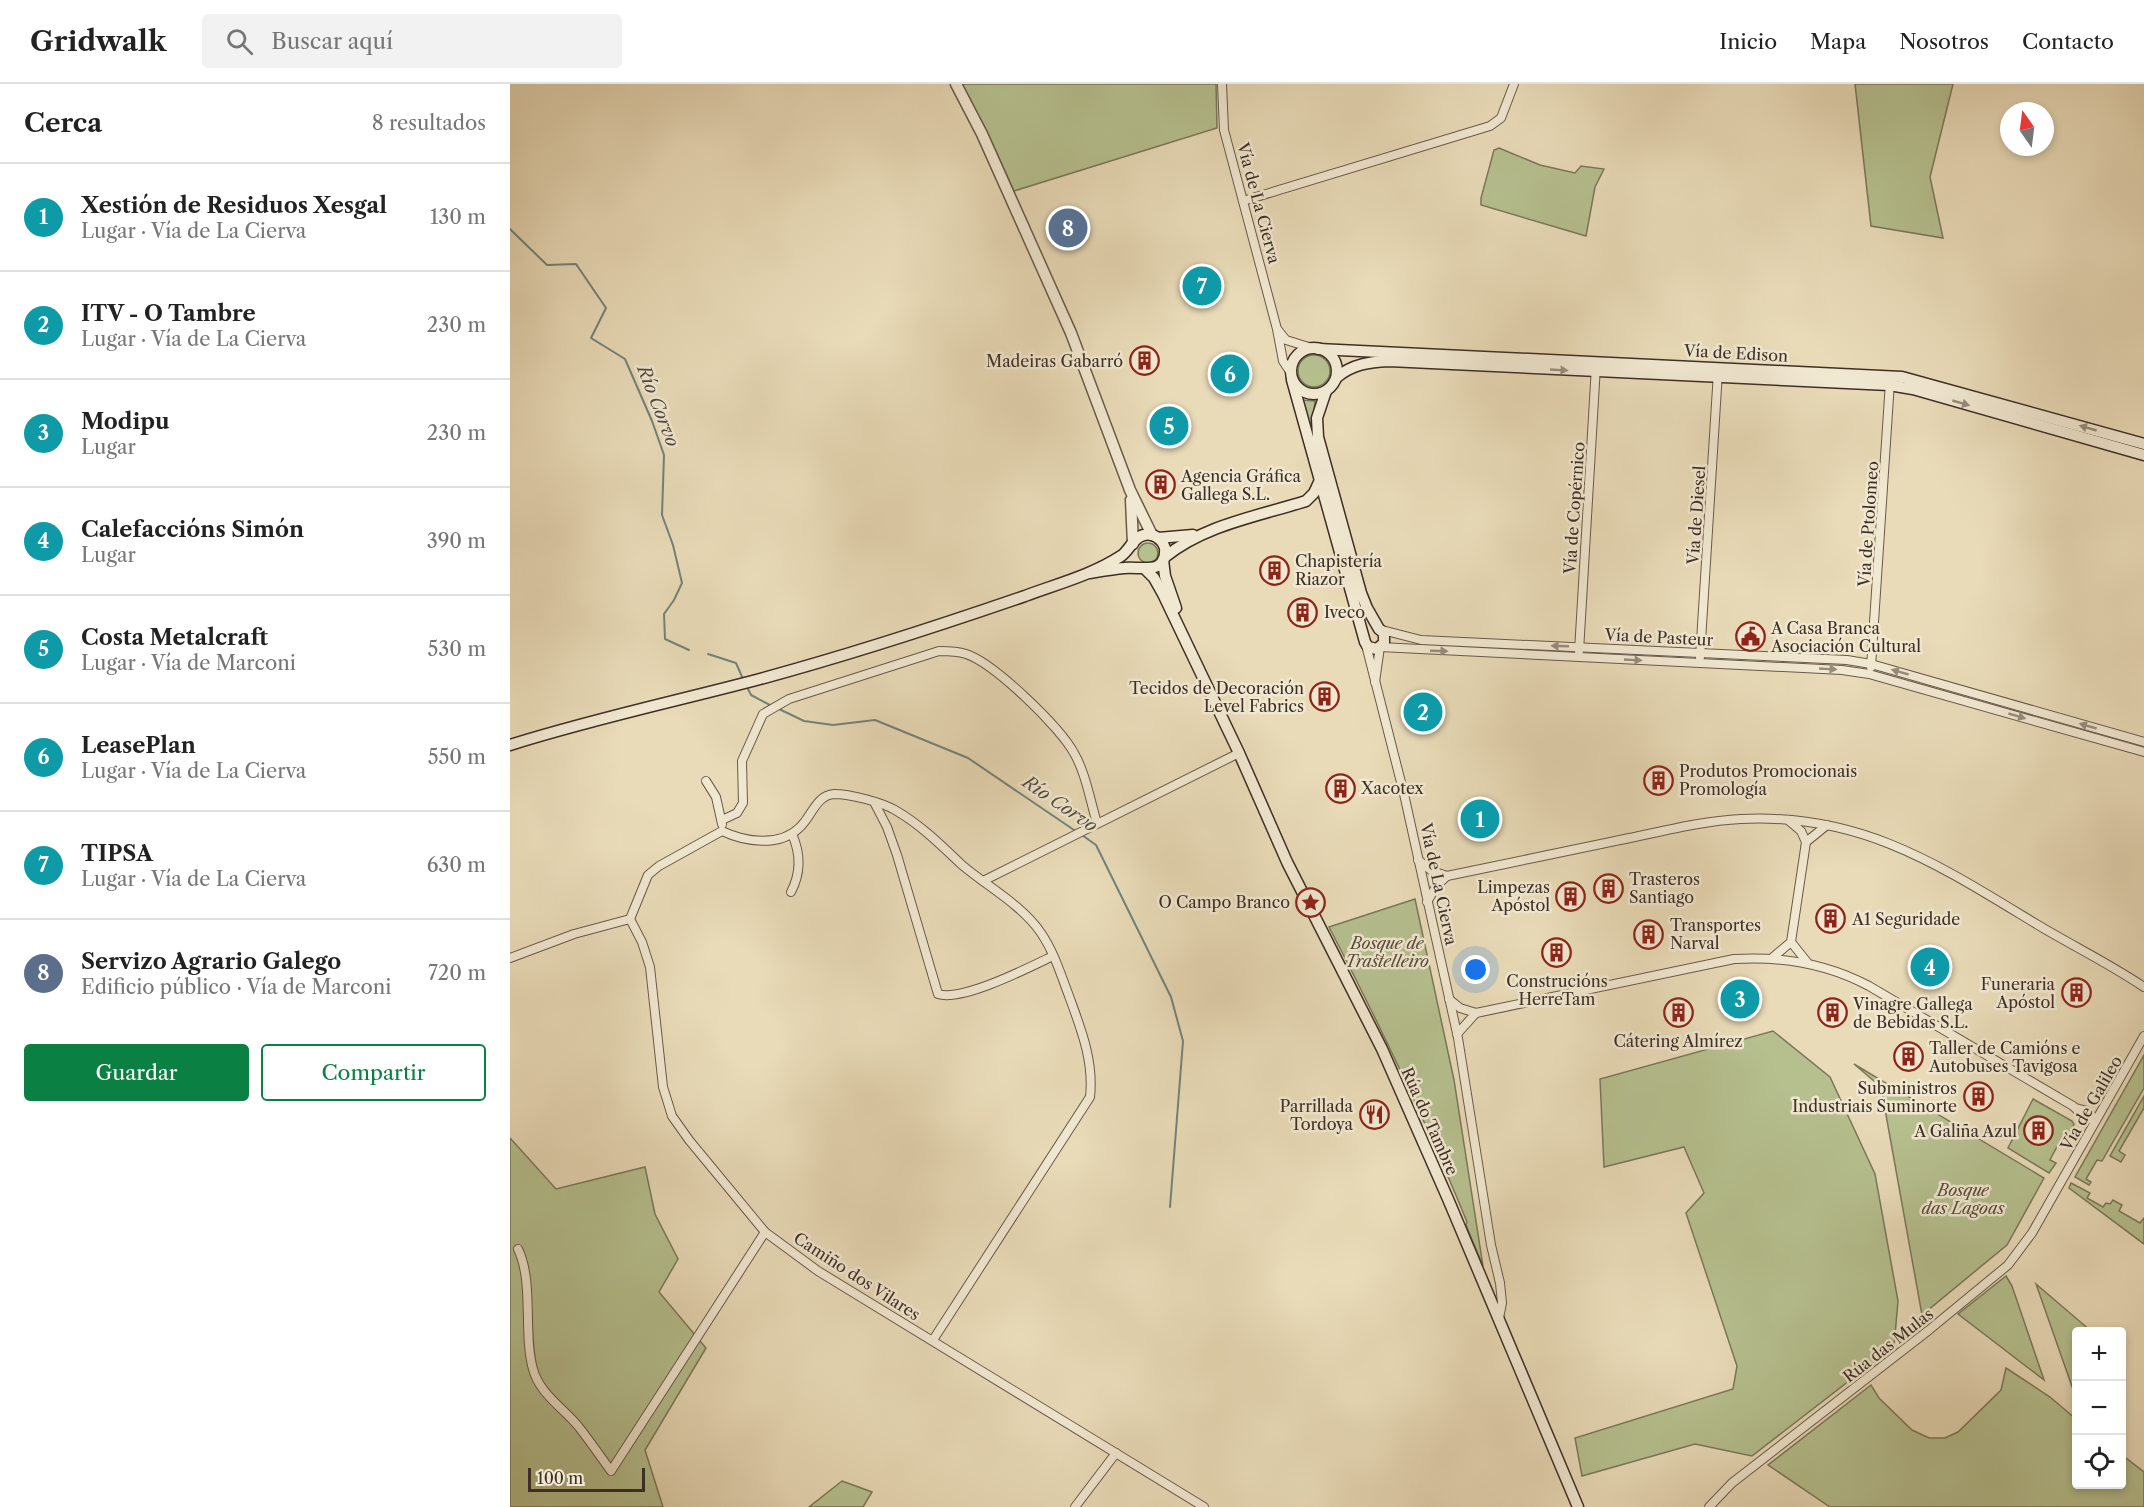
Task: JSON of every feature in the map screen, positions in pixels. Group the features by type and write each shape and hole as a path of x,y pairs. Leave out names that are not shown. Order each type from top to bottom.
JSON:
{"main road":[{"path":"956,84 990,152 1071,333 1130,490 1155,536 1165,548 1165,576 1184,637"},
{"path":"1315,348 1325,351 1335,362 1337,376 1326,391 1313,394 1301,390 1292,376 1293,362 1296,357 1306,350 1315,348"},
{"name":"Vía de Edison","path":"1315,348 1596,367"},
{"name":"Vía de Edison","path":"1337,376 1354,366 1389,361 1916,380 2144,444"},
{"name":"Vía de La Cierva","path":"1292,376 1365,641"},
{"name":"Vía de Edison","path":"1890,380 1913,389 2144,455"},
{"path":"1326,391 1317,418 1318,437 1361,593 1379,629 1385,636 1380,647 1371,648 1365,641 1369,630 1379,629"},
{"path":"1306,501 1314,493 1320,480"},
{"path":"1130,490 1133,518 1131,551 1133,561 1160,586 1184,637"},
{"path":"1090,573 1125,567 1156,567 1179,546 1203,534 1306,501 1314,501 1329,513"},
{"path":"510,745 763,678 938,625 1090,573 1122,556 1139,537 1203,534"},
{"name":"Rúa do Tambre","path":"1184,637 1287,862 1386,1059 1491,1286 1499,1320 1578,1507"}],"street":[{"name":"Vía de La Cierva","path":"1222,84 1224,130 1277,329 1283,361 1292,376"},
{"path":"1243,201 1490,126 1501,118 1514,84"},
{"path":"1277,329 1286,340 1315,348"},
{"name":"Vía de Copérnico","path":"1578,657 1596,367"},
{"name":"Vía de Diesel","path":"1700,663 1718,372"},
{"name":"Vía de Ptolomeo","path":"1869,674 1890,380"},
{"name":"Vía de Pasteur","path":"1379,629 1420,640 1847,660 1871,664 2144,742"},
{"name":"Vía de La Cierva","path":"1365,641 1404,794 1457,1034 1491,1286 1500,1289 1502,1303 1499,1320"},
{"name":"Vía de La Cierva","path":"1375,682 1380,647"},
{"name":"Vía de Pasteur","path":"1380,647 1842,670 1869,674 2144,752"},
{"path":"722,820 737,813 743,803 742,762 763,714 789,699 939,651 952,651 968,654 1000,674 1064,736 1079,763 1097,823"},
{"path":"983,881 1239,753"},
{"path":"706,781 716,797 722,820 722,831"},
{"path":"510,958 574,934 630,919 648,875 659,866 722,831 754,841 792,834 804,824 825,796 836,794 894,809 937,840 1021,912 1041,932 1053,956 1088,1051 1091,1069 1090,1097 933,1340"},
{"path":"874,802 887,827 897,855 938,994 951,995 997,983 1053,956"},
{"path":"1423,881 1695,824 1740,819 1809,822 1876,838 1913,853 2144,986"},
{"path":"1788,820 1807,839"},
{"path":"1788,959 1807,839 1811,831 1809,822"},
{"path":"1807,839 1827,825"},
{"path":"791,892 798,874 798,852 792,834"},
{"path":"1418,860 1426,868 1442,877"},
{"path":"1427,902 1442,877"},
{"name":"Camiño dos Vilares","path":"630,919 642,942 650,967 663,1087 672,1116 765,1232 818,1271 1204,1507"},
{"path":"1772,958 1790,944"},
{"path":"1790,944 1807,962"},
{"path":"1453,1018 1734,959 1772,958 1807,962 1840,972 1862,982 2076,1108 2086,1118 2096,1120"},
{"path":"1449,999 1472,1014"},
{"path":"1457,1034 1472,1014"},
{"name":"Vía de Galileo","path":"2061,1183 2143,1039"},
{"path":"2076,1108 2092,1108 2106,1103"},
{"path":"2076,1108 2084,1126 2086,1138"},
{"name":"Rúa das Mulas","path":"1709,1507 1732,1483 2000,1273 2025,1245 2061,1183"},
{"path":"518,1250 521,1255 526,1287 532,1367 538,1382 577,1425 611,1471 765,1232"},
{"path":"1491,1286 1500,1289"},
{"path":"1075,1507 1116,1453"}],"green space":[{"path":"961,84 1216,84 1217,128 1014,191 985,128"},
{"path":"1855,84 1953,84 1930,177 1943,238 1871,226"},
{"path":"1499,148 1540,165 1575,173 1581,166 1604,169 1595,187 1586,236 1481,205 1494,150"},
{"path":"1314,355 1326,359 1330,371 1326,383 1314,387 1302,383 1298,371 1302,359"},
{"path":"1301,400 1315,401 1310,429"},
{"path":"1148,543 1155,546 1158,553 1155,560 1148,563 1141,560 1138,553 1141,546"},
{"name":"Bosque de Trastelleiro","path":"1415,899 1454,1080 1483,1266 1466,1225 1467,1222 1419,1110 1329,927"},
{"path":"1773,1031 1830,1077 1875,1174 1898,1301 1894,1346 1752,1456 1695,1444 1582,1476 1575,1438 1733,1389 1737,1366 1686,1213 1704,1193 1684,1147 1604,1167 1600,1079"},
{"path":"2144,1055 2144,1088 2102,1161 2097,1160 2086,1179 2091,1182 2089,1185 2075,1177"},
{"name":"Bosque das Lagoas","path":"1854,1064 2044,1178 2007,1245 1922,1315 1881,1087"},
{"path":"2144,1096 2144,1108 2119,1151 2125,1155 2121,1162 2110,1156"},
{"path":"2033,1099 2074,1124 2068,1140 2062,1137 2050,1160 2056,1163 2049,1173 2008,1148"},
{"path":"510,1138 556,1189 645,1167 655,1214 678,1259 659,1292 706,1348 645,1450 663,1507 510,1507"},
{"path":"2071,1183 2090,1193 2087,1198 2103,1207 2113,1200 2122,1205 2119,1211 2140,1223 2144,1218 2144,1244 2069,1188"},
{"path":"2006,1276 2012,1286 2044,1380 1958,1314"},
{"path":"2036,1284 2086,1327 2072,1327 2072,1386"},
{"path":"2006,1368 2050,1397 2072,1416 2072,1489 2126,1489 2126,1458 2144,1472 2144,1507 1830,1507 1768,1465 1871,1385 1879,1398 1912,1430 1929,1438 1945,1438 1958,1432 2001,1390"},
{"path":"842,1481 872,1492 863,1507 809,1507"}],"waterway":[{"name":"Río Corvo","path":"510,229 547,265 576,264 606,308 591,338 625,359 664,455 662,515 673,545 682,583 664,614 665,639 689,650"},
{"name":"Río Corvo","path":"708,654 736,663 743,679"},
{"name":"Río Corvo","path":"747,687 751,695 772,706"},
{"name":"Río Corvo","path":"777,708 804,721 833,725 875,720 968,758 1077,832"},
{"name":"Río Corvo","path":"1082,835 1096,845 1171,997 1183,1041 1170,1207"}],"place":[{"name":"Servizo Agrario Galego","path":"1068,228"},
{"name":"TIPSA","path":"1202,286"},
{"name":"Madeiras Gabarró","path":"1144,361"},
{"name":"LeasePlan","path":"1230,374"},
{"name":"Costa Metalcraft","path":"1169,426"},
{"name":"Agencia Gráfica Gallega S.L.","path":"1160,485"},
{"name":"Chapistería Riazor","path":"1274,570"},
{"name":"Iveco","path":"1303,612"},
{"name":"A Casa Branca Asociación Cultural","path":"1750,637"},
{"name":"Tecidos de Decoración Level Fabrics","path":"1325,697"},
{"name":"ITV - O Tambre","path":"1423,712"},
{"name":"Produtos Promocionais Promología","path":"1658,780"},
{"name":"Xacotex","path":"1340,788"},
{"name":"Xestión de Residuos Xesgal","path":"1480,819"},
{"name":"Trasteros Santiago","path":"1608,888"},
{"name":"Limpezas Apóstol","path":"1571,896"},
{"name":"O Campo Branco","path":"1311,902"},
{"name":"A1 Seguridade","path":"1831,919"},
{"name":"Transportes Narval","path":"1649,934"},
{"name":"Construcións HerreTam","path":"1557,953"},
{"name":"Calefaccións Simón","path":"1930,967"},
{"name":"Funeraria Apóstol","path":"2076,993"},
{"name":"Modipu","path":"1740,999"},
{"name":"Cátering Almírez","path":"1678,1013"},
{"name":"Vinagre Gallega de Bebidas S.L.","path":"1832,1013"},
{"name":"Taller de Camións e Autobuses Tavigosa","path":"1908,1057"},
{"name":"Subministros Industriais Suminorte","path":"1978,1097"},
{"name":"Parrillada Tordoya","path":"1374,1115"},
{"name":"A Galiña Azul","path":"2038,1131"}]}
